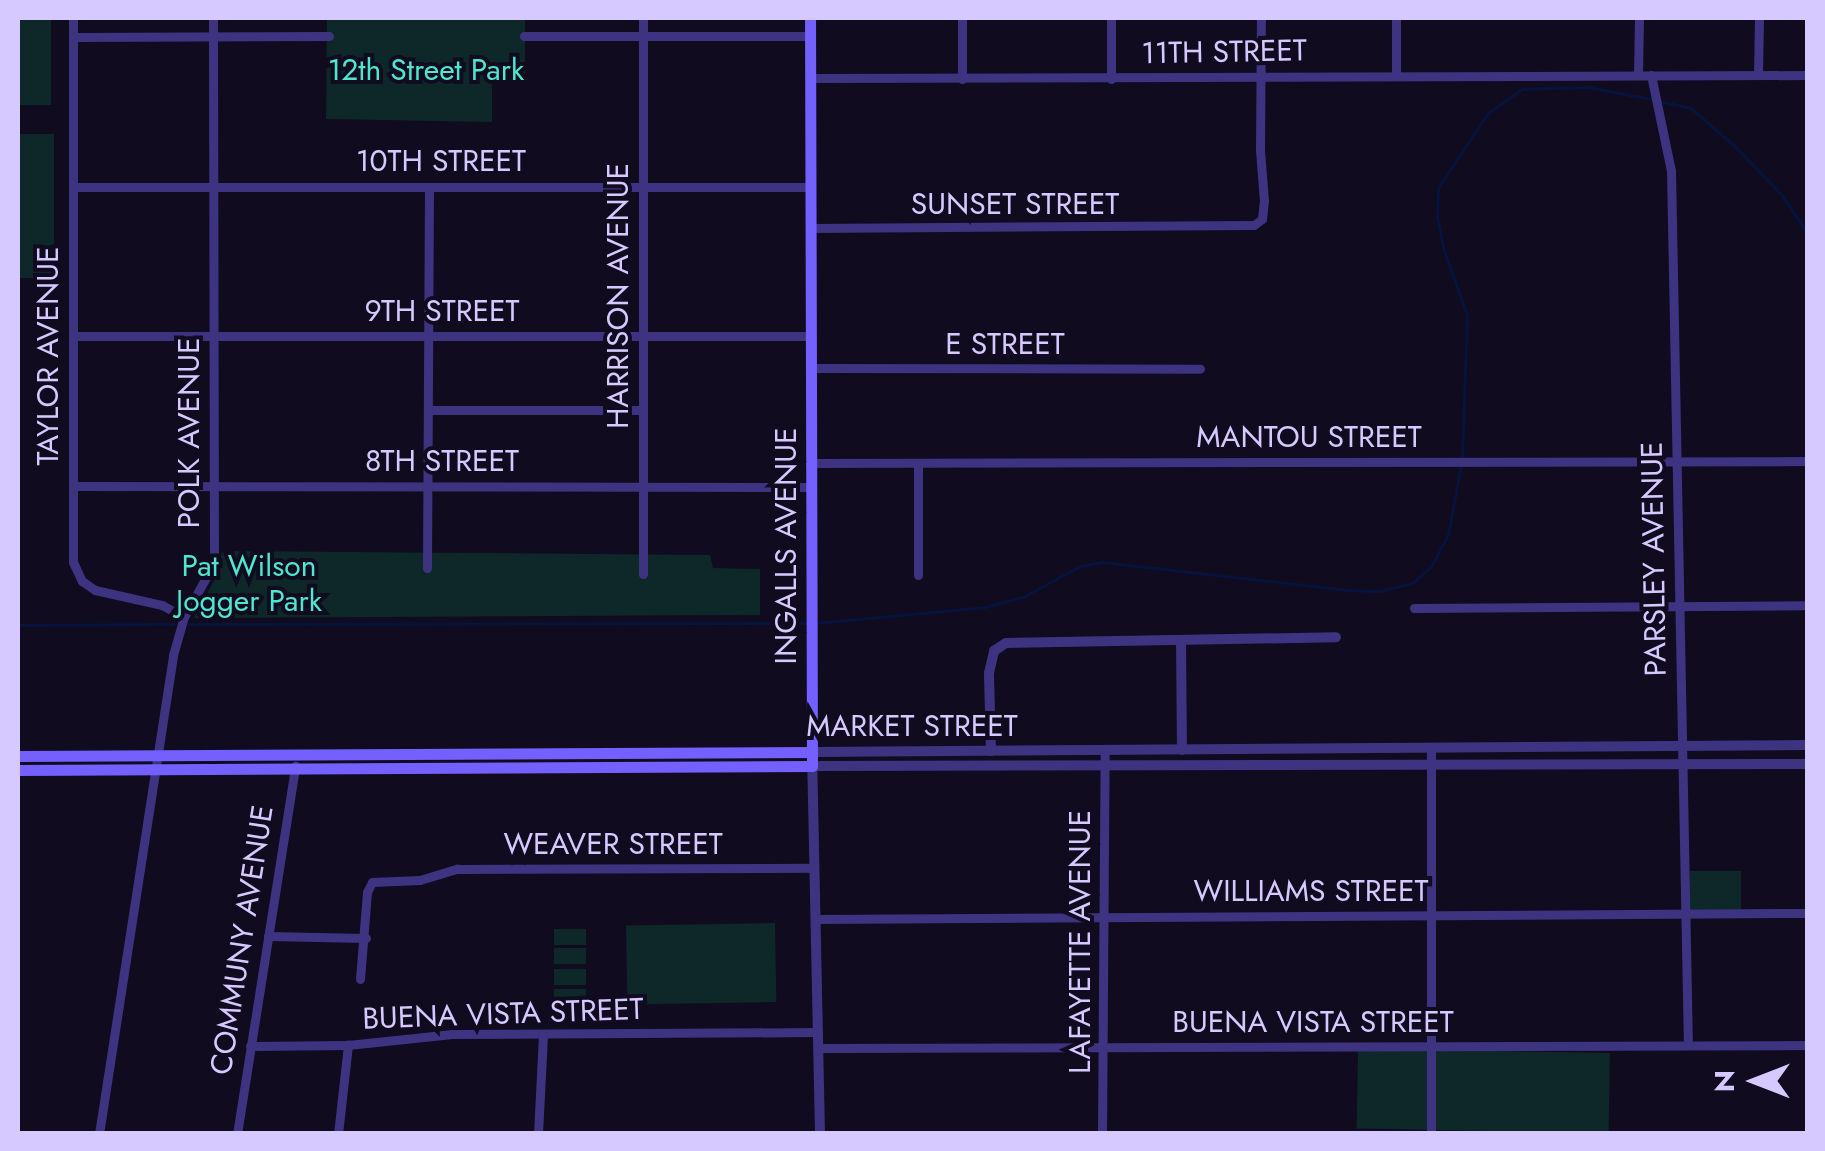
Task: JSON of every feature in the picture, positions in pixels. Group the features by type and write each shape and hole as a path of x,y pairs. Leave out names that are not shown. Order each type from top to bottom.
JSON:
{"main road":[{"name":"INGALLS AVENUE","path":"810,18 812,759"},
{"name":"MARKET STREET","path":"18,756 155,762 812,759"},
{"name":"MARKET STREET","path":"18,770 155,762"}],"street":[{"name":"TAYLOR AVENUE","path":"72,18 72,557 82,581 111,595 162,605 184,617"},
{"name":"POLK AVENUE","path":"98,1134 173,655 184,617 212,571 214,18"},
{"name":"HARRISON AVENUE","path":"643,18 643,574"},
{"path":"962,18 962,79"},
{"path":"1111,18 1111,79"},
{"path":"1260,79 1261,18"},
{"path":"1396,18 1396,73"},
{"path":"1638,18 1638,74"},
{"path":"1758,74 1759,18"},
{"path":"73,37 329,36"},
{"path":"524,36 810,36"},
{"name":"11TH STREET","path":"810,78 1260,79 1396,73 1527,80 1650,75"},
{"path":"1650,75 1808,75"},
{"name":"PARSLEY AVENUE","path":"1650,75 1671,171 1688,1045"},
{"name":"SUNSET STREET","path":"810,228 1254,225 1262,219 1260,79"},
{"name":"10TH STREET","path":"72,187 810,187"},
{"path":"428,568 429,187"},
{"name":"9TH STREET","path":"73,336 810,336"},
{"name":"E STREET","path":"810,368 1200,369"},
{"path":"429,410 643,410"},
{"name":"MANTOU STREET","path":"810,463 1808,461"},
{"path":"918,463 918,575"},
{"name":"8TH STREET","path":"73,486 811,487"},
{"path":"1414,608 1808,605"},
{"path":"990,751 989,673 994,651 1006,643 1336,636"},
{"path":"1181,640 1182,750"},
{"name":"MARKET STREET","path":"812,759 990,751 1808,745"},
{"path":"1431,748 1431,1134"},
{"name":"LAFAYETTE AVENUE","path":"1102,1134 1106,1047 1105,750"},
{"name":"MARKET STREET","path":"812,759 1105,764 1808,764"},
{"name":"INGALLS AVENUE","path":"812,759 820,1134"},
{"name":"COMMUNY AVENUE","path":"237,1134 296,762"},
{"name":"WEAVER STREET","path":"366,938 367,892 372,882 414,881 457,869 814,868"},
{"name":"WILLIAMS STREET","path":"815,919 1808,913"},
{"path":"268,936 366,938 360,979"},
{"name":"BUENA VISTA STREET","path":"250,1046 348,1045 423,1036 818,1032"},
{"path":"538,1134 544,1034"},
{"path":"338,1134 348,1045"},
{"name":"BUENA VISTA STREET","path":"818,1048 1808,1045"}],"green space":[{"path":"18,18 51,18 51,105 18,105"},
{"name":"12th Street Park","path":"327,18 525,18 525,77 492,77 492,122 326,119"},
{"path":"18,134 54,134 54,278 18,278"},
{"name":"Pat Wilson Jogger Park","path":"222,551 710,555 713,568 760,569 760,615 194,618 218,573"},
{"path":"1690,871 1741,871 1741,911 1690,911"},
{"path":"775,923 776,1002 627,1005 626,926"},
{"path":"554,929 586,929 586,945 554,945"},
{"path":"554,948 586,948 586,964 554,964"},
{"path":"554,969 586,969 586,985 554,985"},
{"path":"554,989 586,989 586,1005 554,1005"},
{"path":"1358,1049 1610,1053 1609,1133 1357,1129"}],"waterway":[{"path":"1462,457 1467,315 1444,251 1437,219 1438,188 1488,113 1522,89 1588,87 1651,99"},
{"path":"1659,101 1691,108 1736,147 1783,196 1808,234"},
{"path":"816,623 985,607 1023,597 1080,566 1102,562 1347,590 1380,591 1413,583 1432,565 1448,535 1461,465"},
{"path":"1806,484 1808,480"},
{"path":"189,624 808,623"},
{"path":"18,625 174,624"}]}
